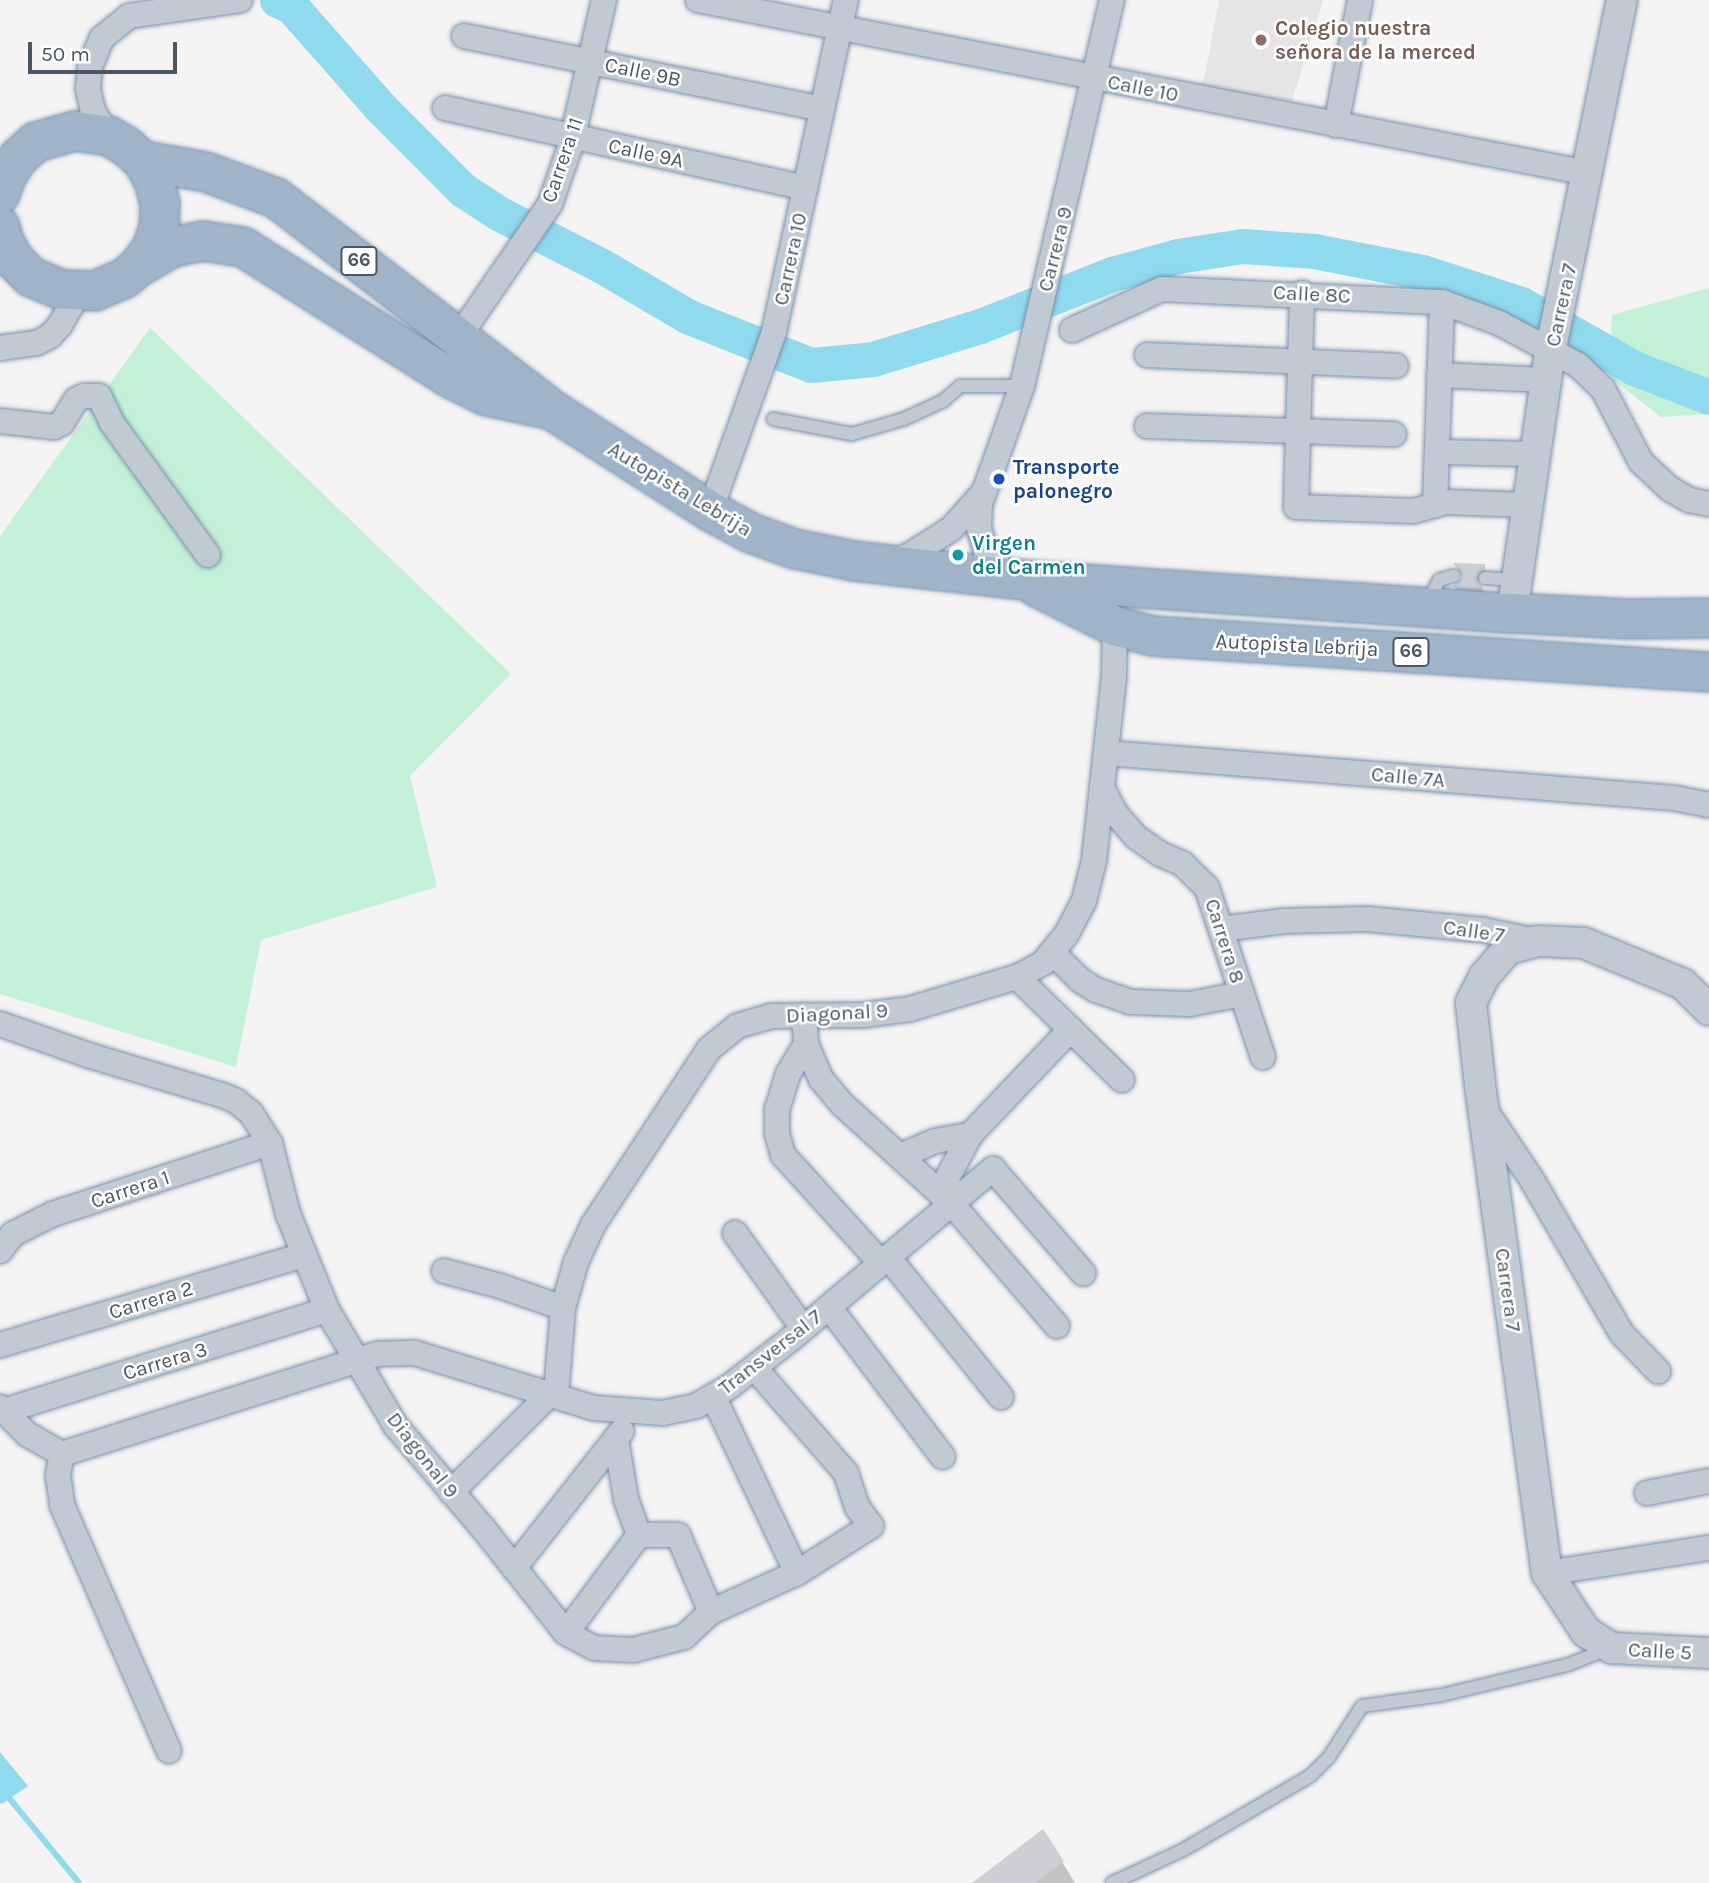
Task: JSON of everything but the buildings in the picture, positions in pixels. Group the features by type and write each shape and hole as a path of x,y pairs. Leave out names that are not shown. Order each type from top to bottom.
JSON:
{"highway":[{"path":"0,194 9,165 36,142 58,133 75,131 109,136 143,161 157,192 159,227 152,248 138,267"},
{"name":"Autopista Lebrija","path":"143,161 206,172 276,198 552,410 710,511 751,533 795,549 887,564 1016,579 1424,608 1515,596 1628,619 1709,618"},
{"path":"0,227 4,242 15,261 16,272 62,290 79,292"},
{"name":"Autopista Lebrija","path":"79,292 111,286 172,247 223,242 243,247 452,379 511,404 552,410"},
{"name":"Autopista Lebrija","path":"1016,579 1115,626 1152,636 1709,672"}],"street":[{"path":"58,133 79,111 88,89 90,68 102,38 129,16 240,0"},
{"name":"Carrera 11","path":"458,338 550,204 573,137 604,0"},
{"name":"Calle 10","path":"698,0 1588,173"},
{"name":"Carrera 10","path":"710,511 774,332 846,0"},
{"name":"Carrera 9","path":"1016,579 992,561 982,540 979,516 983,493 1022,386 1112,0"},
{"path":"1336,125 1360,0"},
{"name":"Carrera 7","path":"1515,596 1550,357 1622,0"},
{"name":"Calle 9B","path":"464,36 822,108"},
{"path":"88,89 93,111 109,136"},
{"name":"Calle 9A","path":"446,108 805,188"},
{"name":"Calle 8C","path":"1072,330 1162,289 1302,293 1442,302 1499,323 1550,357 1578,365 1603,389 1641,462 1657,479 1689,500 1709,504"},
{"path":"0,348 37,343 50,336 60,325 79,292"},
{"path":"1302,293 1296,507 1415,511 1446,502 1528,505"},
{"path":"1435,505 1442,302"},
{"path":"1147,355 1396,366"},
{"path":"1439,375 1550,357"},
{"path":"0,421 54,427 62,422 76,400 84,396 99,396 112,424 208,555"},
{"path":"1147,426 1394,434"},
{"path":"1437,452 1535,454"},
{"name":"Carrera 9","path":"887,564 910,555 951,529 983,493"},
{"name":"Diagonal 9","path":"553,1395 564,1308 576,1262 593,1225 709,1049 737,1026 771,1016 863,1016 910,1009 1017,977 1043,963 1066,935 1084,901 1094,862 1106,752 1115,626"},
{"name":"Calle 7A","path":"1106,752 1674,798 1709,805"},
{"name":"Carrera 8","path":"1102,788 1116,814 1136,836 1160,854 1183,863 1200,879 1211,898 1263,1057"},
{"name":"Calle 7","path":"1221,929 1284,921 1367,919 1483,930 1538,941 1584,943 1683,984 1709,1010"},
{"name":"Carrera 7","path":"1538,941 1508,949 1485,975 1471,1003 1547,1573 1586,1632 1612,1648"},
{"path":"1052,952 1080,979 1105,993 1131,1002 1190,1004 1242,994"},
{"path":"1017,977 1122,1080"},
{"path":"804,1015 806,1044 821,1079 844,1105 946,1198 1057,1326"},
{"name":"Diagonal 9","path":"0,1024 236,1101 251,1112 270,1143 288,1214 327,1310 359,1359 396,1426 566,1633 594,1648 634,1650 684,1637 711,1612 797,1573 871,1526 857,1507 846,1473 754,1367"},
{"path":"946,1198 970,1135 1071,1029"},
{"path":"806,1044 788,1074 777,1109 777,1133 783,1155 885,1260 1001,1397"},
{"path":"1483,1108 1532,1180 1622,1334 1658,1371"},
{"path":"901,1156 935,1141 970,1135"},
{"name":"Carrera 1","path":"0,1251 13,1234 53,1214 270,1143"},
{"name":"Transversal 7","path":"553,1395 594,1408 638,1412 663,1413 696,1406 754,1367 829,1307 885,1260 946,1198 993,1169 1083,1273"},
{"path":"735,1233 803,1328"},
{"name":"Carrera 2","path":"0,1345 303,1255"},
{"path":"444,1271 500,1286 564,1308"},
{"path":"829,1307 943,1457"},
{"name":"Carrera 3","path":"2,1409 327,1310"},
{"path":"2,1409 27,1434 62,1454 377,1354 415,1353 553,1395 451,1492"},
{"path":"713,1396 797,1573"},
{"path":"514,1568 638,1412"},
{"path":"616,1439 626,1499 639,1535"},
{"path":"62,1454 58,1475 62,1505 169,1751"},
{"path":"1647,1493 1709,1481"},
{"path":"639,1535 678,1535 711,1612"},
{"path":"566,1633 639,1535"},
{"path":"1547,1573 1709,1548"},
{"name":"Calle 5","path":"1612,1648 1709,1653"}],"lane":[{"path":"773,419 852,434 904,419 943,401 960,386 1022,386"},
{"path":"1424,608 1439,580 1453,576"},
{"path":"1485,578 1515,596"},
{"path":"1112,1883 1183,1850 1310,1776 1329,1757 1362,1706 1442,1695 1567,1665 1612,1648"}],"shaded area":[{"name":"Colegio nuestra señora de la merced","path":"1219,0 1323,0 1292,101 1197,88 1204,79"}],"green space":[{"path":"1709,288 1709,414 1661,417 1610,377 1612,315"},
{"path":"150,328 511,674 410,776 437,887 261,940 236,1067 0,994 0,536"}],"water":[{"path":"0,1752 28,1786 2,1804 0,1803"}],"waterway":[{"path":"277,0 291,6 381,108 463,190 500,214 602,266 689,317 811,365 873,359 980,326 1112,274 1178,256 1242,246 1314,251 1422,272 1521,304 1634,368 1709,397"},
{"path":"0,1787 79,1883"}],"place":[{"name":"Colegio nuestra señora de la merced","path":"1261,40"},
{"name":"Transporte palonegro","path":"999,479"},
{"name":"Virgen del Carmen","path":"958,555"}]}
